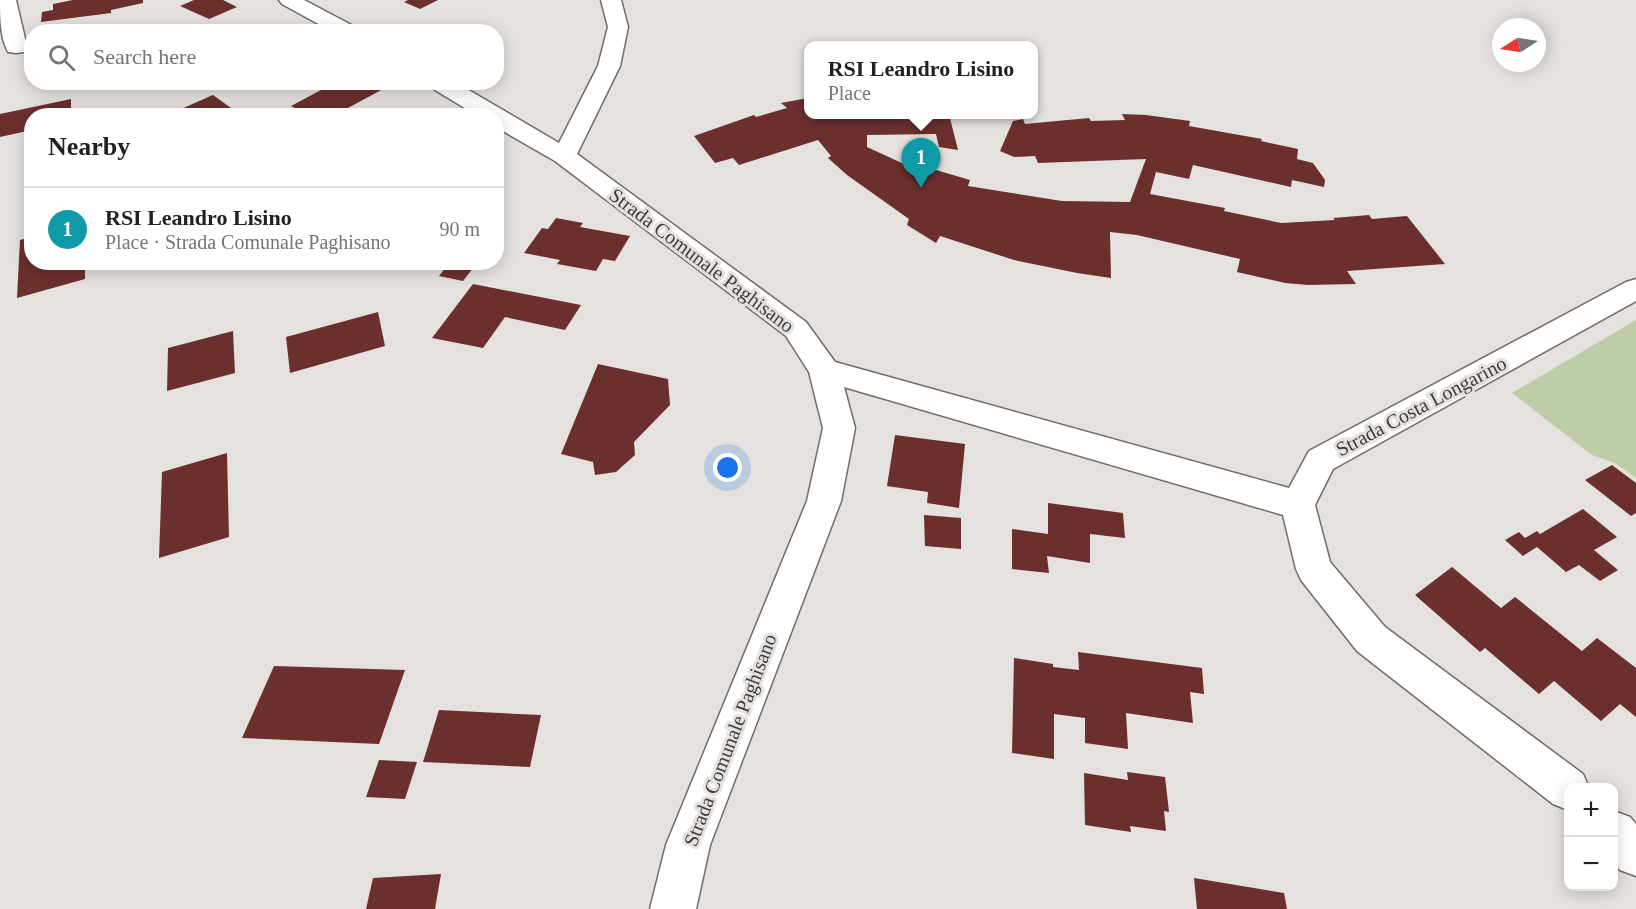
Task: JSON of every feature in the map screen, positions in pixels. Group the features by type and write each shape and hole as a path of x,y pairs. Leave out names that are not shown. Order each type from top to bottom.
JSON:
{"street":[{"path":"0,3 6,0 16,47"},
{"path":"289,0 335,24"},
{"path":"564,156 609,66 618,27 610,0"},
{"name":"Strada Comunale Paghisano","path":"452,90 482,108"},
{"name":"Strada Comunale Paghisano","path":"504,121 564,156 796,329 825,370 839,428 825,501 688,845 674,909"},
{"name":"Strada Costa Longarino","path":"1298,505 1321,460 1636,289"},
{"path":"825,370 1298,505 1314,569 1371,639 1564,785"},
{"path":"1618,837 1636,854"}],"green space":[{"path":"1636,320 1636,478 1615,463 1592,455 1512,393"}],"building":[{"path":"73,0 143,0 143,3 111,10 111,13 41,22 42,12 53,10 53,4"},
{"path":"194,0 223,0 237,7 209,19 180,6"},
{"path":"438,0 420,9 404,2"},
{"path":"321,90 381,90 348,108 295,108 291,106"},
{"path":"213,95 231,108 183,108"},
{"path":"71,99 71,108 28,108"},
{"path":"804,99 804,119 950,119 958,150 939,147 936,134 867,135 867,147 917,170 919,165 970,180 968,186 1062,201 1130,202 1146,159 1038,163 1035,156 1014,157 1000,151 1013,121 1023,119 1025,124 1089,118 1091,121 1125,120 1122,114 1190,121 1189,126 1262,139 1261,141 1298,149 1297,159 1313,163 1325,180 1324,187 1292,180 1291,187 1193,165 1189,179 1156,172 1150,194 1225,208 1224,211 1281,223 1335,220 1333,218 1369,215 1372,219 1407,216 1445,264 1347,271 1356,284 1285,283 1237,272 1240,259 1137,235 1110,232 1111,278 1014,260 940,236 936,243 907,225 909,219 847,175 828,158 831,156 818,140 739,165 733,158 715,163 694,136 754,115 756,117 787,108 781,103"},
{"path":"24,109 24,132 0,137 0,114"},
{"path":"556,218 583,223 580,227 630,236 615,261 603,259 596,271 557,264 560,260 524,253 542,228 548,229"},
{"path":"24,239 24,270 85,270 85,279 17,298 20,240"},
{"path":"444,270 472,270 463,281 439,276"},
{"path":"473,284 581,305 565,330 505,317 483,348 432,338"},
{"path":"378,312 385,346 290,373 286,337"},
{"path":"233,331 235,373 167,391 168,348"},
{"path":"598,364 668,379 670,405 634,442 635,455 616,472 595,475 593,462 561,454"},
{"path":"895,435 965,444 959,508 927,503 928,492 887,486"},
{"path":"227,453 229,537 159,558 162,472"},
{"path":"1612,465 1636,483 1636,513 1631,516 1585,480"},
{"path":"1048,503 1123,513 1125,538 1090,534 1090,563 1047,556 1049,573 1012,569 1012,529 1048,534"},
{"path":"1583,509 1617,537 1594,550 1618,570 1600,581 1579,565 1566,572 1537,547 1523,556 1505,540 1519,532 1525,538 1537,531 1540,534"},
{"path":"924,515 961,518 961,549 925,546"},
{"path":"1452,567 1501,608 1515,597 1582,651 1597,638 1636,668 1636,717 1620,704 1601,721 1554,681 1539,694 1485,648 1480,652 1415,595"},
{"path":"1078,652 1202,668 1204,694 1190,692 1193,723 1126,713 1128,749 1085,743 1085,718 1054,714 1054,759 1012,753 1014,658 1079,670"},
{"path":"274,666 405,670 379,744 242,738"},
{"path":"439,710 541,715 530,767 423,762"},
{"path":"379,760 417,762 405,799 366,797"},
{"path":"1127,772 1165,777 1169,812 1164,811 1166,831 1130,826 1131,832 1085,825 1084,773 1128,780"},
{"path":"441,874 435,909 366,909 373,878"},
{"path":"1194,878 1284,893 1287,909 1197,909"}],"place":[{"name":"RSI Leandro Lisino","path":"921,188"}]}
